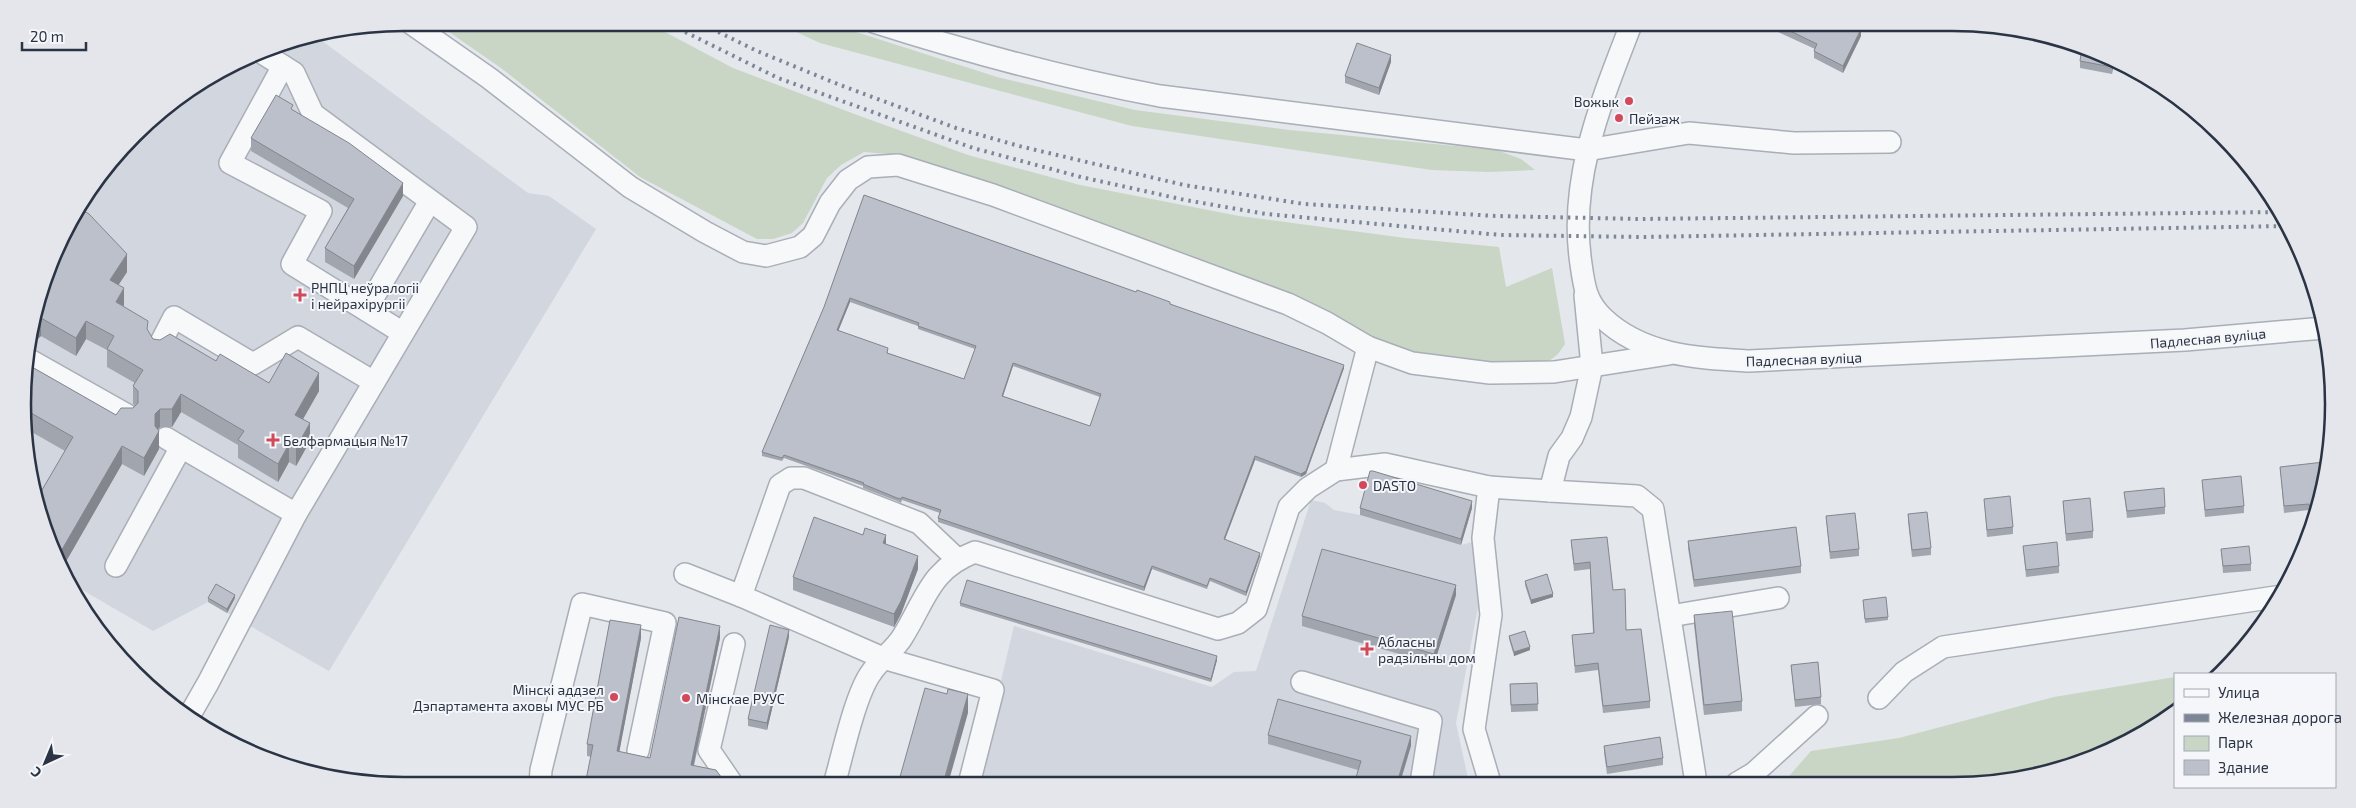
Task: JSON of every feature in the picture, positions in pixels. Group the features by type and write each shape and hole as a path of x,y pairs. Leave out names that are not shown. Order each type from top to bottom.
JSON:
{"street":[{"path":"422,31 489,78 630,187 705,232 743,252 766,256 800,247 813,236 830,203 848,180 868,167 898,165 993,194 1288,304 1327,322 1368,347 1412,363 1490,373 1554,372 1669,354"},
{"path":"903,31 977,54 1062,76 1160,96 1587,150 1690,133 1794,143 1890,142"},
{"name":"Падлесная вуліца","path":"1629,31 1602,100 1580,180 1578,202 1579,254 1586,295 1602,318 1621,333 1669,354 1693,358 1749,362 2185,340 2317,329"},
{"path":"192,711 296,514 466,227 313,114 294,73 269,57"},
{"path":"283,66 230,163 321,212 292,264 403,333"},
{"path":"366,310 430,201"},
{"path":"1550,491 1559,456 1572,438 1581,417 1592,366 1586,295"},
{"path":"159,346 174,317 253,364 298,337 374,382"},
{"path":"1336,470 1368,347"},
{"path":"33,362 127,415"},
{"path":"116,566 174,443 296,514"},
{"path":"836,777 860,696 870,674 903,637 925,594 957,559 975,552 1218,629 1238,623 1256,608 1289,507 1308,488 1336,470 1385,464 1490,487 1637,496 1653,509 1695,777"},
{"path":"741,596 780,486 791,478 804,478 919,523 957,559"},
{"path":"1488,777 1474,730 1491,615 1483,538 1490,487"},
{"path":"685,574 741,596 883,658 993,690 971,777"},
{"path":"1670,616 1778,598"},
{"path":"1879,698 1904,672 1943,647 2270,598"},
{"path":"541,777 582,604 665,623 638,751"},
{"path":"728,777 709,750 734,644"},
{"path":"1302,682 1431,722 1422,777"},
{"path":"1747,777 1817,716"}],"shaded area":[{"name":"РНПЦ неўралогіі і нейрахірургіі","path":"321,40 528,193 549,196 596,229 329,671 208,602 153,631 80,589 51,524 38,477 34,453 31,404 34,355 44,308 60,261 81,218 108,177 140,140 177,108 218,81 261,60 284,51"},
{"name":"Абласны радзільны дом","path":"1311,500 1325,503 1334,510 1360,515 1461,545 1473,542 1479,558 1482,586 1456,723 1468,777 978,777 1014,626 1212,687 1234,672 1256,671"}],"green space":[{"path":"448,31 663,31 733,68 857,115 968,155 1080,185 1239,216 1405,238 1499,247 1506,287 1552,268 1565,344 1558,354 1548,362 1511,366 1420,356 1334,322 1315,305 898,155 864,152 841,165 827,178 803,223 792,233 773,239 757,239 640,177 501,68"},
{"path":"794,31 853,31 997,77 1135,110 1290,130 1497,150 1521,159 1535,170 1488,172 1432,170 1132,126 820,43"},
{"path":"2174,677 2174,704 2159,714 2138,727 2095,748 2072,757 2025,770 2001,774 1952,777 1788,777 1811,751 1899,738 2054,697"}],"building":[{"path":"1790,31 1860,31 1843,66 1814,51 1817,44"},
{"path":"1357,43 1391,55 1379,88 1345,76"},
{"path":"2081,54 2109,66 2080,61"},
{"path":"276,95 293,105 291,109 349,143 403,183 354,266 325,248 354,199 251,138"},
{"path":"864,195 1136,292 1137,290 1170,302 1170,304 1344,365 1306,471 1301,474 1255,456 1224,539 1260,553 1246,592 1210,578 1207,586 1152,566 1144,587 938,518 941,510 902,497 901,499 897,498 864,483 784,455 782,458 762,452 824,307","holes":["850,298 919,323 918,326 976,346 964,379 887,353 888,348 837,330","1013,363 1101,394 1090,426 1002,396"]},
{"path":"85,212 127,254 110,280 124,288 116,302 148,321 147,329 153,339 160,340 170,334 216,361 220,354 269,383 286,353 319,373 295,415 310,423 296,448 289,444 278,464 238,440 244,431 181,394 172,409 160,409 155,414 155,426 159,431 144,458 122,446 62,550 51,524 42,491 73,437 31,413 33,368 116,415 121,408 133,408 138,403 138,391 133,386 143,370 107,349 114,336 86,321 76,338 41,318 60,261"},
{"path":"2320,462 2310,508 2309,504 2284,506 2280,467"},
{"path":"1370,471 1472,501 1461,539 1360,508"},
{"path":"2241,476 2244,506 2205,510 2202,480"},
{"path":"2164,488 2165,507 2127,511 2124,492"},
{"path":"2010,496 2013,527 1987,530 1984,499"},
{"path":"2090,498 2093,531 2066,534 2063,501"},
{"path":"1927,512 1931,548 1912,550 1908,514"},
{"path":"1855,513 1859,549 1830,552 1826,516"},
{"path":"814,517 863,535 865,528 886,535 883,543 918,556 894,614 793,577"},
{"path":"1796,527 1801,566 1694,580 1688,541"},
{"path":"1607,537 1613,590 1625,589 1626,630 1641,629 1650,701 1603,706 1598,663 1575,666 1572,635 1594,633 1590,562 1574,564 1571,540"},
{"path":"2057,542 2059,566 2026,570 2023,546"},
{"path":"2249,546 2251,564 2223,566 2221,549"},
{"path":"1322,549 1456,585 1434,654 1302,616"},
{"path":"1547,574 1553,594 1531,600 1525,581"},
{"path":"967,580 1217,656 1211,679 960,603"},
{"path":"216,584 235,595 227,609 208,598"},
{"path":"1886,597 1888,617 1865,619 1863,600"},
{"path":"1732,611 1742,701 1704,705 1694,615"},
{"path":"679,617 720,626 691,765 716,770 721,777 587,777 593,745 587,744 610,620 641,625 617,751 650,758"},
{"path":"770,625 789,630 767,723 748,719"},
{"path":"1525,631 1530,647 1514,652 1509,636"},
{"path":"1818,662 1821,697 1795,700 1791,665"},
{"path":"1537,683 1538,704 1511,705 1510,684"},
{"path":"925,688 947,694 948,689 968,694 945,777 900,777"},
{"path":"1278,699 1411,736 1399,777 1356,777 1361,761 1268,735"},
{"path":"1660,737 1663,758 1607,767 1604,746"}],"railway":[{"path":"683,31 778,78 973,148 1081,177 1185,200 1266,214 1501,235 1641,237 2279,226"},
{"path":"716,31 757,51 840,85 956,128 1019,146 1184,185 1304,204 1495,216 1640,219 2271,212"}],"place":[{"name":"Вожык","path":"1629,101"},
{"name":"Пейзаж","path":"1619,118"},
{"name":"РНПЦ неўралогіі і нейрахірургіі","path":"300,295"},
{"name":"Белфармацыя №17","path":"273,440"},
{"name":"DASTO","path":"1363,485"},
{"name":"Абласны радзільны дом","path":"1367,649"},
{"name":"Мінскі аддзел Дэпартамента аховы МУС РБ","path":"614,697"},
{"name":"Мінскае РУУС","path":"686,698"}]}
